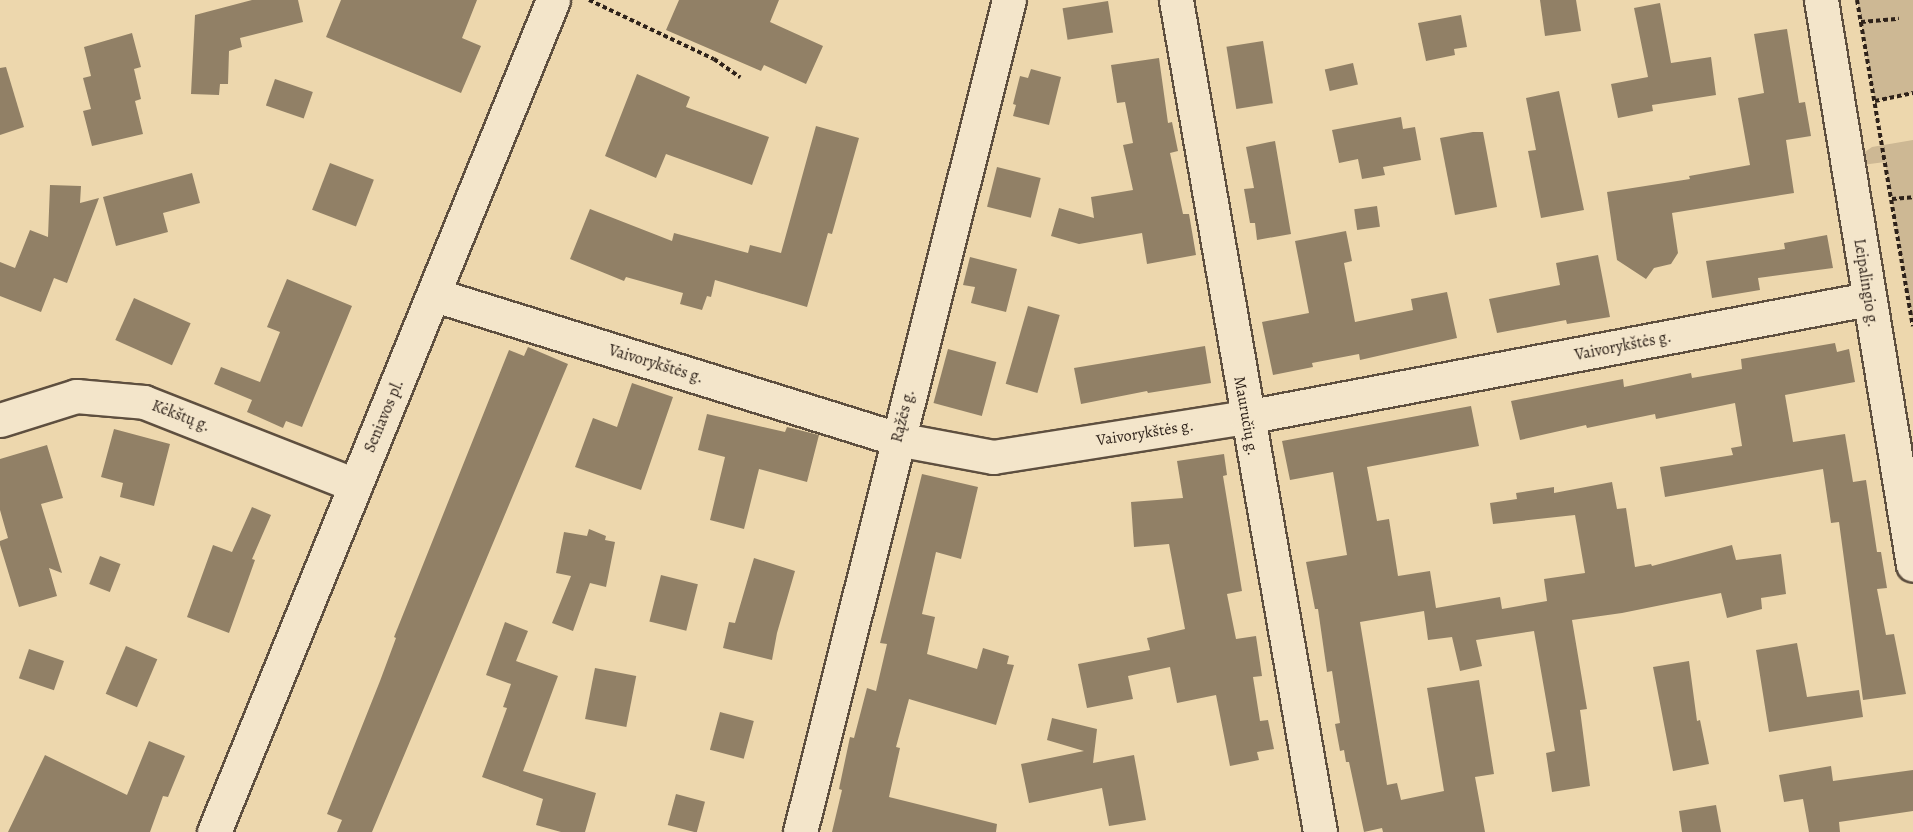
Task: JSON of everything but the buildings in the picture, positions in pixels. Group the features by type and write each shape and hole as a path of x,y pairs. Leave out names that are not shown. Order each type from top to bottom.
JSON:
{"street":[{"name":"Seniavos pl.","path":"214,832 435,295 553,0"},
{"name":"Rąžės g.","path":"800,832 1009,0"},
{"name":"Mauručių g.","path":"1176,0 1246,417 1320,832"},
{"name":"Leipalingio g.","path":"1821,0 1913,565"},
{"name":"Vaivorykštės g.","path":"435,295 897,440 993,457 1246,417 1868,299"},
{"name":"Kėkštų g.","path":"0,420 76,396 144,402 356,485"}],"path":[{"path":"589,0 714,59 740,77"},
{"path":"1857,0 1913,326"},
{"path":"1861,22 1899,19"},
{"path":"1875,101 1913,93"},
{"path":"1892,199 1913,197"}],"shaded area":[{"path":"1857,0 1913,0 1913,93 1875,101"},
{"path":"1913,140 1913,326 1885,162 1862,165 1862,154 1872,147"}]}
